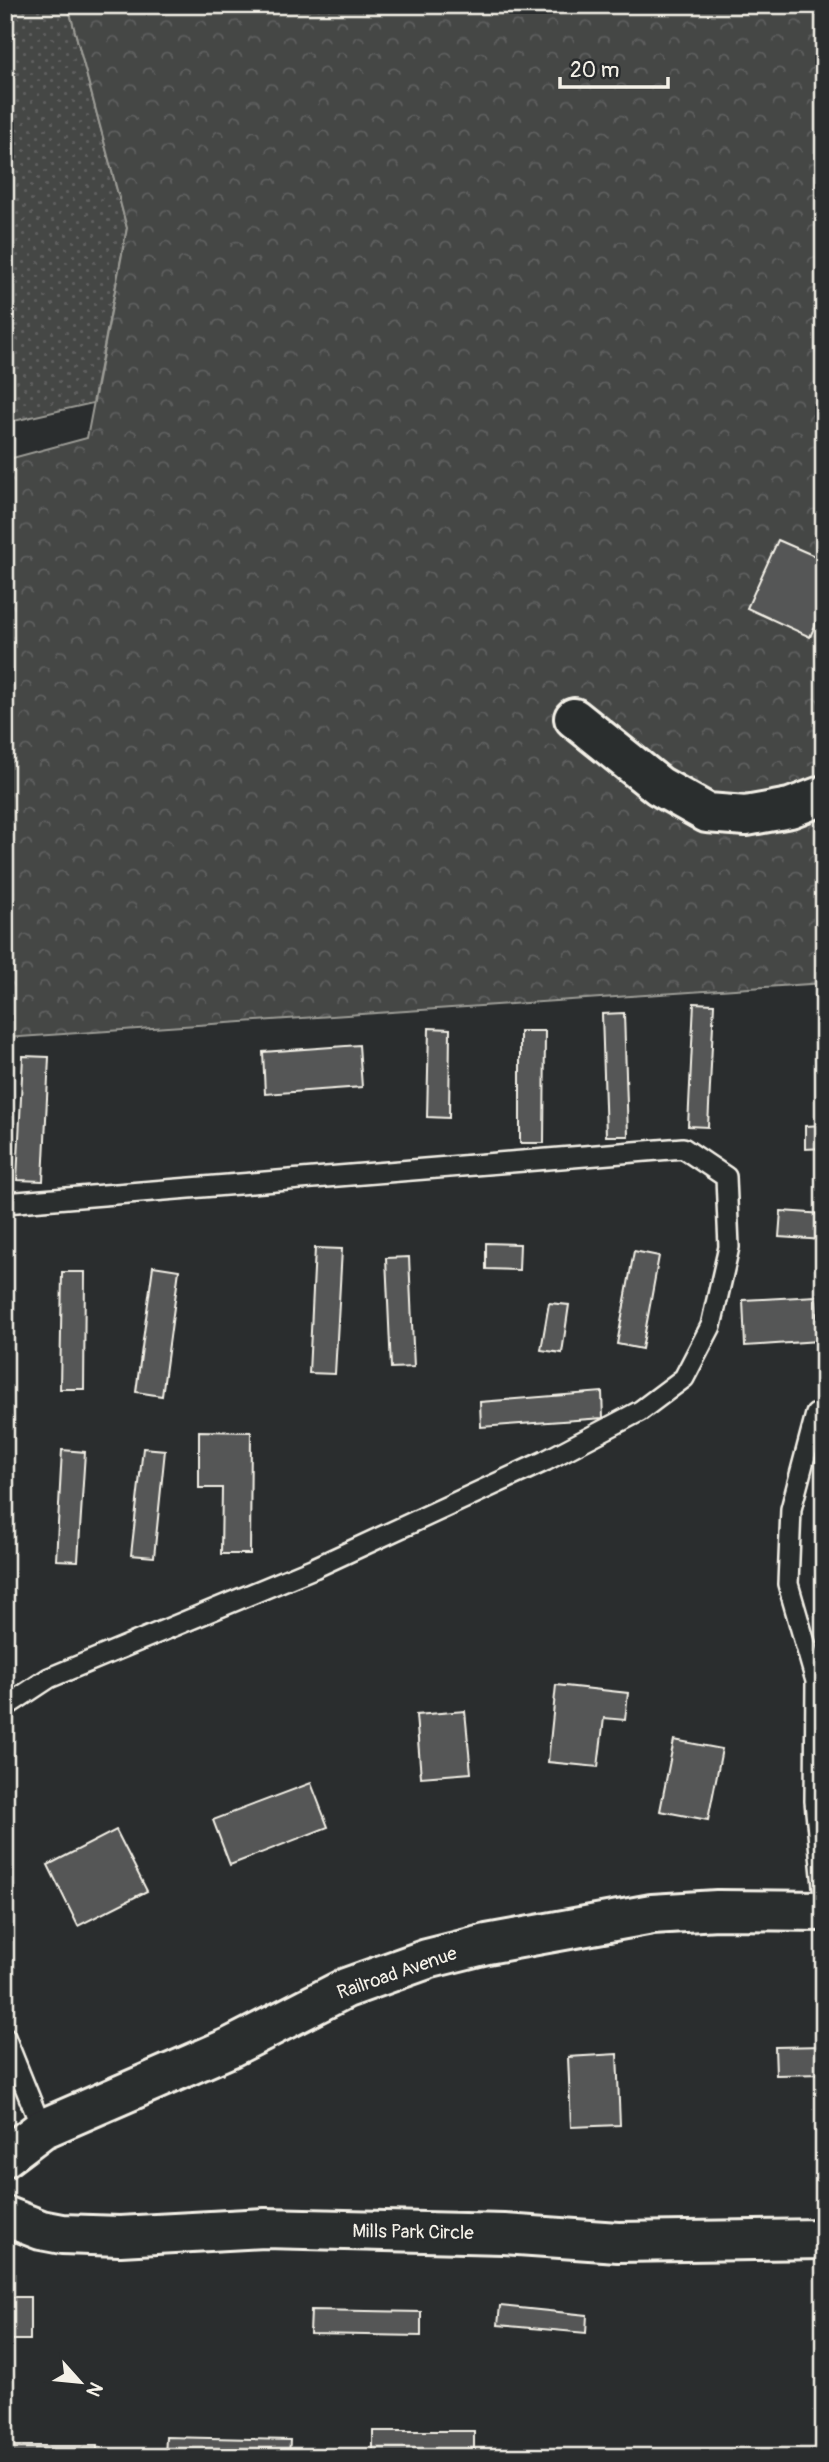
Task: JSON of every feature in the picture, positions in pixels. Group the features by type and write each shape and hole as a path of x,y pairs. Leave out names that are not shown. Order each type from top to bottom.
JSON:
{"street":[{"path":"574,718 659,786 707,813 746,816 790,808 824,795"},
{"name":"Railroad Avenue","path":"5,2157 42,2129 231,2047 345,1988 427,1959 501,1941 652,1914 717,1910 824,1911"},
{"name":"Mills Park Circle","path":"5,2216 41,2230 62,2234 120,2235 265,2228 504,2234 618,2242 824,2239"}],"lane":[{"path":"5,1203 683,1148 726,1177 730,1247 710,1326 684,1378 640,1411 545,1461 314,1568 49,1678 5,1707"},
{"path":"816,1414 791,1509 788,1584 816,1681 815,1801 824,1896"},
{"path":"5,2037 42,2129"}],"green space":[{"path":"5,5 68,5 127,228 93,403 5,423"},
{"path":"68,5 824,5 824,983 5,1038 5,460 87,438 127,228"}],"building":[{"path":"778,540 824,560 824,606 810,637 747,608"},
{"path":"694,1003 714,1004 708,1127 688,1126"},
{"path":"624,1013 628,1136 606,1136 602,1014"},
{"path":"429,1028 450,1029 449,1118 427,1117"},
{"path":"520,1031 545,1031 544,1143 520,1143"},
{"path":"359,1045 362,1087 265,1094 263,1052"},
{"path":"23,1056 49,1057 43,1181 17,1180"},
{"path":"824,1125 824,1148 805,1149 805,1126"},
{"path":"781,1211 824,1214 824,1240 779,1237"},
{"path":"486,1243 520,1244 519,1270 486,1269"},
{"path":"315,1248 342,1249 335,1374 309,1373"},
{"path":"634,1251 659,1256 642,1349 617,1344"},
{"path":"409,1257 414,1367 391,1368 386,1258"},
{"path":"153,1266 179,1270 162,1396 136,1392"},
{"path":"62,1272 85,1272 84,1389 60,1389"},
{"path":"816,1296 818,1341 745,1346 743,1300"},
{"path":"549,1303 569,1305 562,1353 541,1350"},
{"path":"602,1392 603,1418 481,1427 480,1402"},
{"path":"199,1431 251,1432 250,1554 221,1554 222,1488 199,1488"},
{"path":"143,1448 165,1450 154,1557 131,1555"},
{"path":"62,1450 85,1452 78,1561 56,1560"},
{"path":"556,1685 628,1693 625,1720 604,1718 598,1767 548,1762"},
{"path":"465,1711 471,1773 421,1777 416,1715"},
{"path":"674,1740 722,1749 708,1820 660,1811"},
{"path":"311,1783 328,1827 230,1865 213,1820"},
{"path":"116,1830 147,1891 78,1926 48,1865"},
{"path":"824,2046 824,2074 776,2075 775,2047"},
{"path":"617,2054 620,2125 571,2127 568,2057"},
{"path":"5,2297 30,2297 30,2340 5,2340"},
{"path":"500,2306 587,2315 586,2333 498,2325"},
{"path":"311,2310 421,2312 421,2336 310,2334"},
{"path":"373,2431 474,2431 474,2457 373,2457"},
{"path":"166,2437 290,2440 289,2457 165,2457"},
{"path":"5,2446 97,2446 97,2457 5,2457"}]}
